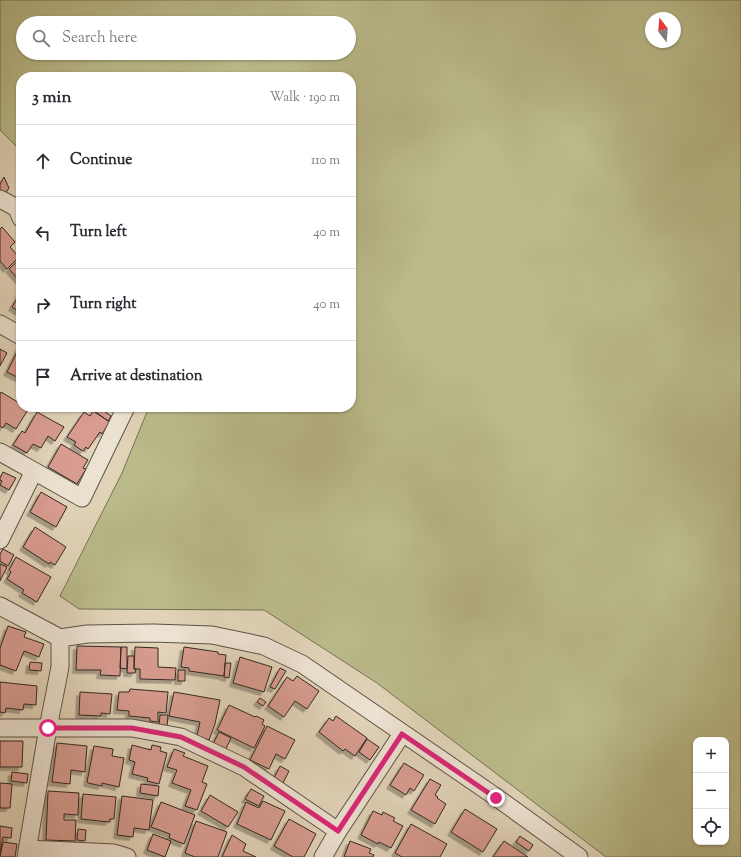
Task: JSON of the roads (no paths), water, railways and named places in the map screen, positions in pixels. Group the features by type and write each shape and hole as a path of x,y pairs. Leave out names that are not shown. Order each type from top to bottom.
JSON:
{"street":[{"path":"0,199 16,207"},
{"path":"0,324 16,333"},
{"path":"0,452 82,498 124,412"},
{"path":"0,540 34,471"},
{"path":"0,606 60,638 86,634 153,633 212,635 264,646 302,664 579,857"},
{"path":"60,638 60,667 27,853 114,853 127,857"},
{"path":"0,728 132,728 181,737 244,767 338,831"},
{"path":"323,857 338,831 402,734"}]}
